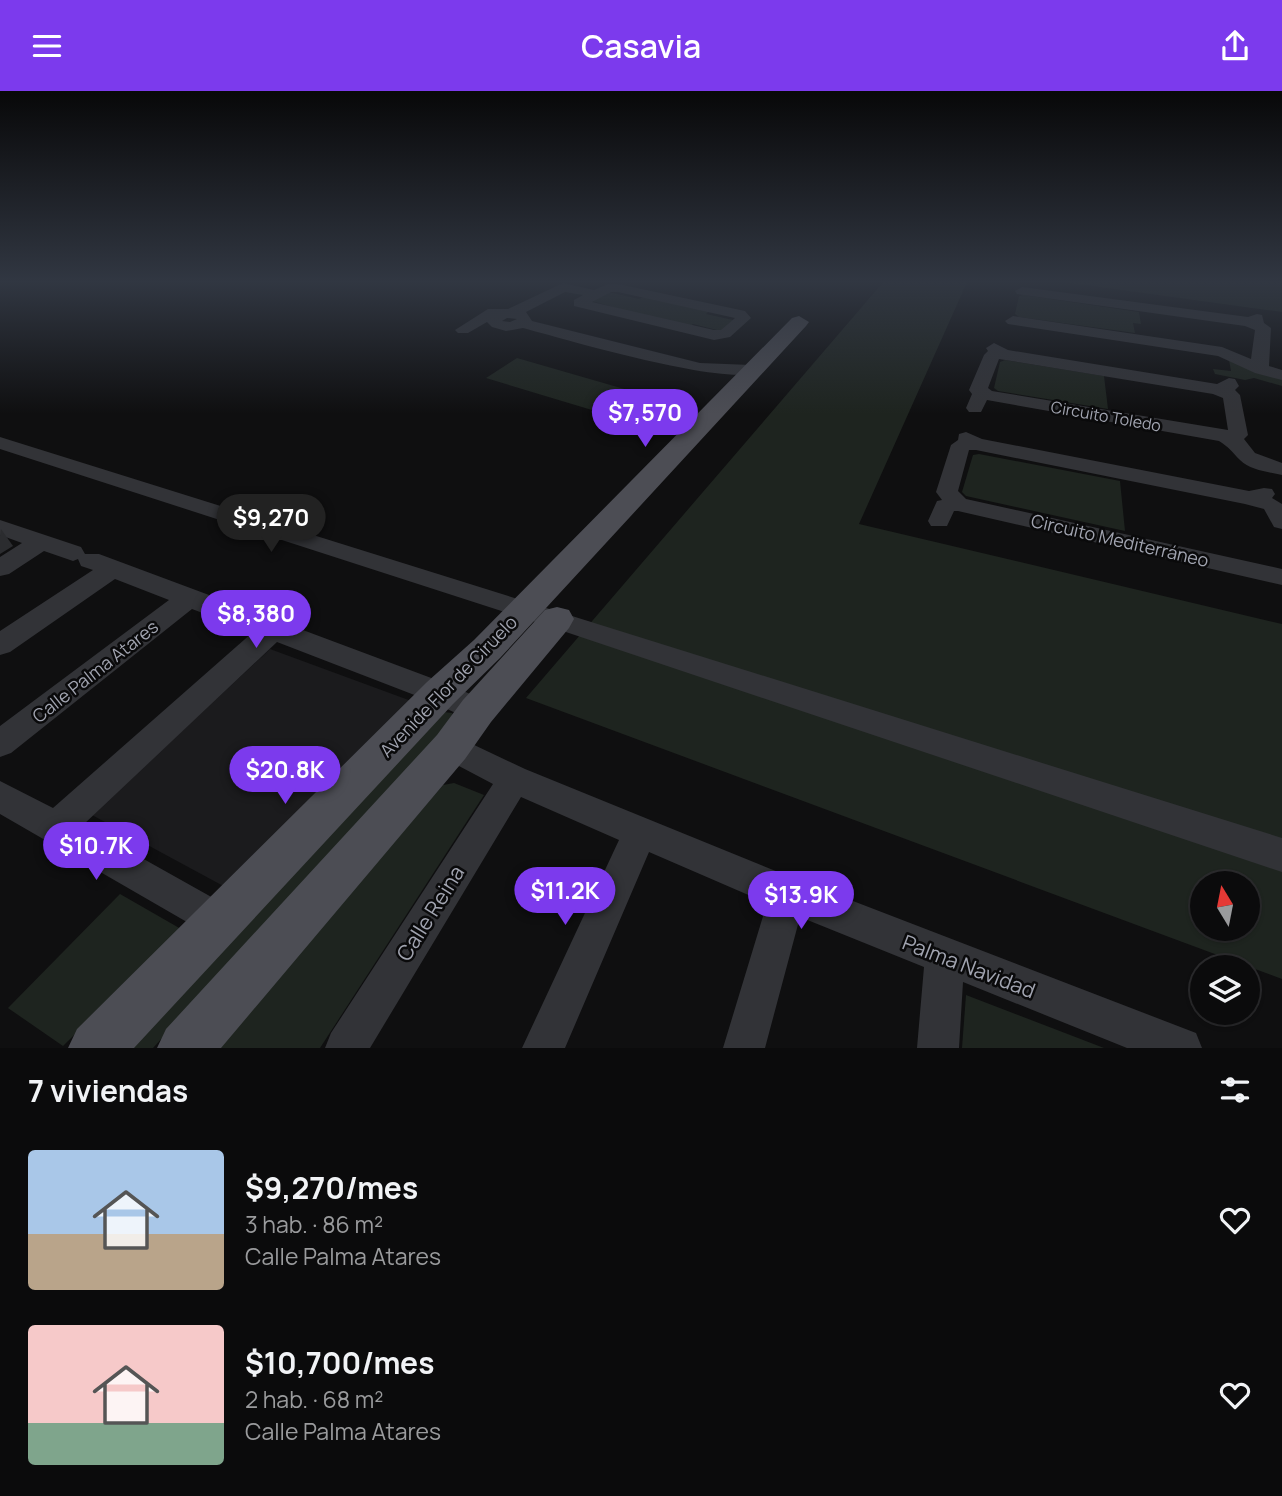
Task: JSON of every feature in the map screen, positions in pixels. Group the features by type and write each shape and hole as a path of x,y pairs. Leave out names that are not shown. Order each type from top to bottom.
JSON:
{"main road":[{"name":"Avenide Flor de Ciruelo","path":"96,1048 218,921 459,702 540,614 743,378 796,325"},
{"name":"Avenide Flor de Ciruelo","path":"184,1048 451,747 459,702"}],"street":[{"path":"463,330 472,325"},
{"path":"546,325 743,378"},
{"path":"670,325 714,335 725,334 735,325"},
{"path":"1018,325 1222,352 1273,372"},
{"path":"1259,325 1263,328 1259,360 1273,372"},
{"name":"Circuito Toledo","path":"999,349 1222,384 1231,395 1238,435 1225,436 981,401 978,390 992,355 999,349"},
{"path":"1225,436 1240,445 1248,457 1273,467"},
{"path":"958,504 947,492 961,445 972,437 1250,498 1272,505 1282,522"},
{"path":"0,443 540,614 1282,855"},
{"path":"1250,498 1264,495 1251,468 1273,467"},
{"path":"939,521 945,506 958,504"},
{"name":"Circuito Mediterráneo","path":"958,504 1282,576"},
{"path":"0,527 459,702"},
{"path":"0,568 41,542"},
{"path":"0,645 92,561"},
{"name":"Calle Palma Atares","path":"0,744 189,598"},
{"path":"57,827 272,631"},
{"name":"Palma Navidad","path":"451,747 514,779 1140,1040 1181,1048"},
{"name":"Calle Reina","path":"346,1048 514,779"},
{"path":"0,796 218,921"},
{"path":"543,1048 641,830"},
{"path":"744,1048 788,894"},
{"path":"938,1048 945,957"}],"shaded area":[{"path":"696,325 728,325 721,331"},
{"path":"847,325 948,325 859,524 1282,624 1282,979 1260,971 1260,955 1217,955 526,698"},
{"path":"1075,325 1133,325 1135,333"},
{"path":"517,358 652,397 625,420 486,378"},
{"path":"1005,360 1104,376 1108,409 998,391 994,388 1000,362"},
{"path":"1229,360 1282,378 1282,386 1254,378 1245,380 1215,374 1213,369 1231,371"},
{"path":"973,455 1120,481 1125,531 966,496 962,492"},
{"path":"270,649 414,702 227,888 92,815"},
{"path":"444,712 452,713 455,718 153,1048 122,1048"},
{"path":"454,783 484,795 320,1048 216,1048 443,785"},
{"path":"120,894 181,929 63,1046 8,1008"},
{"path":"966,995 1104,1048 962,1048"}]}
